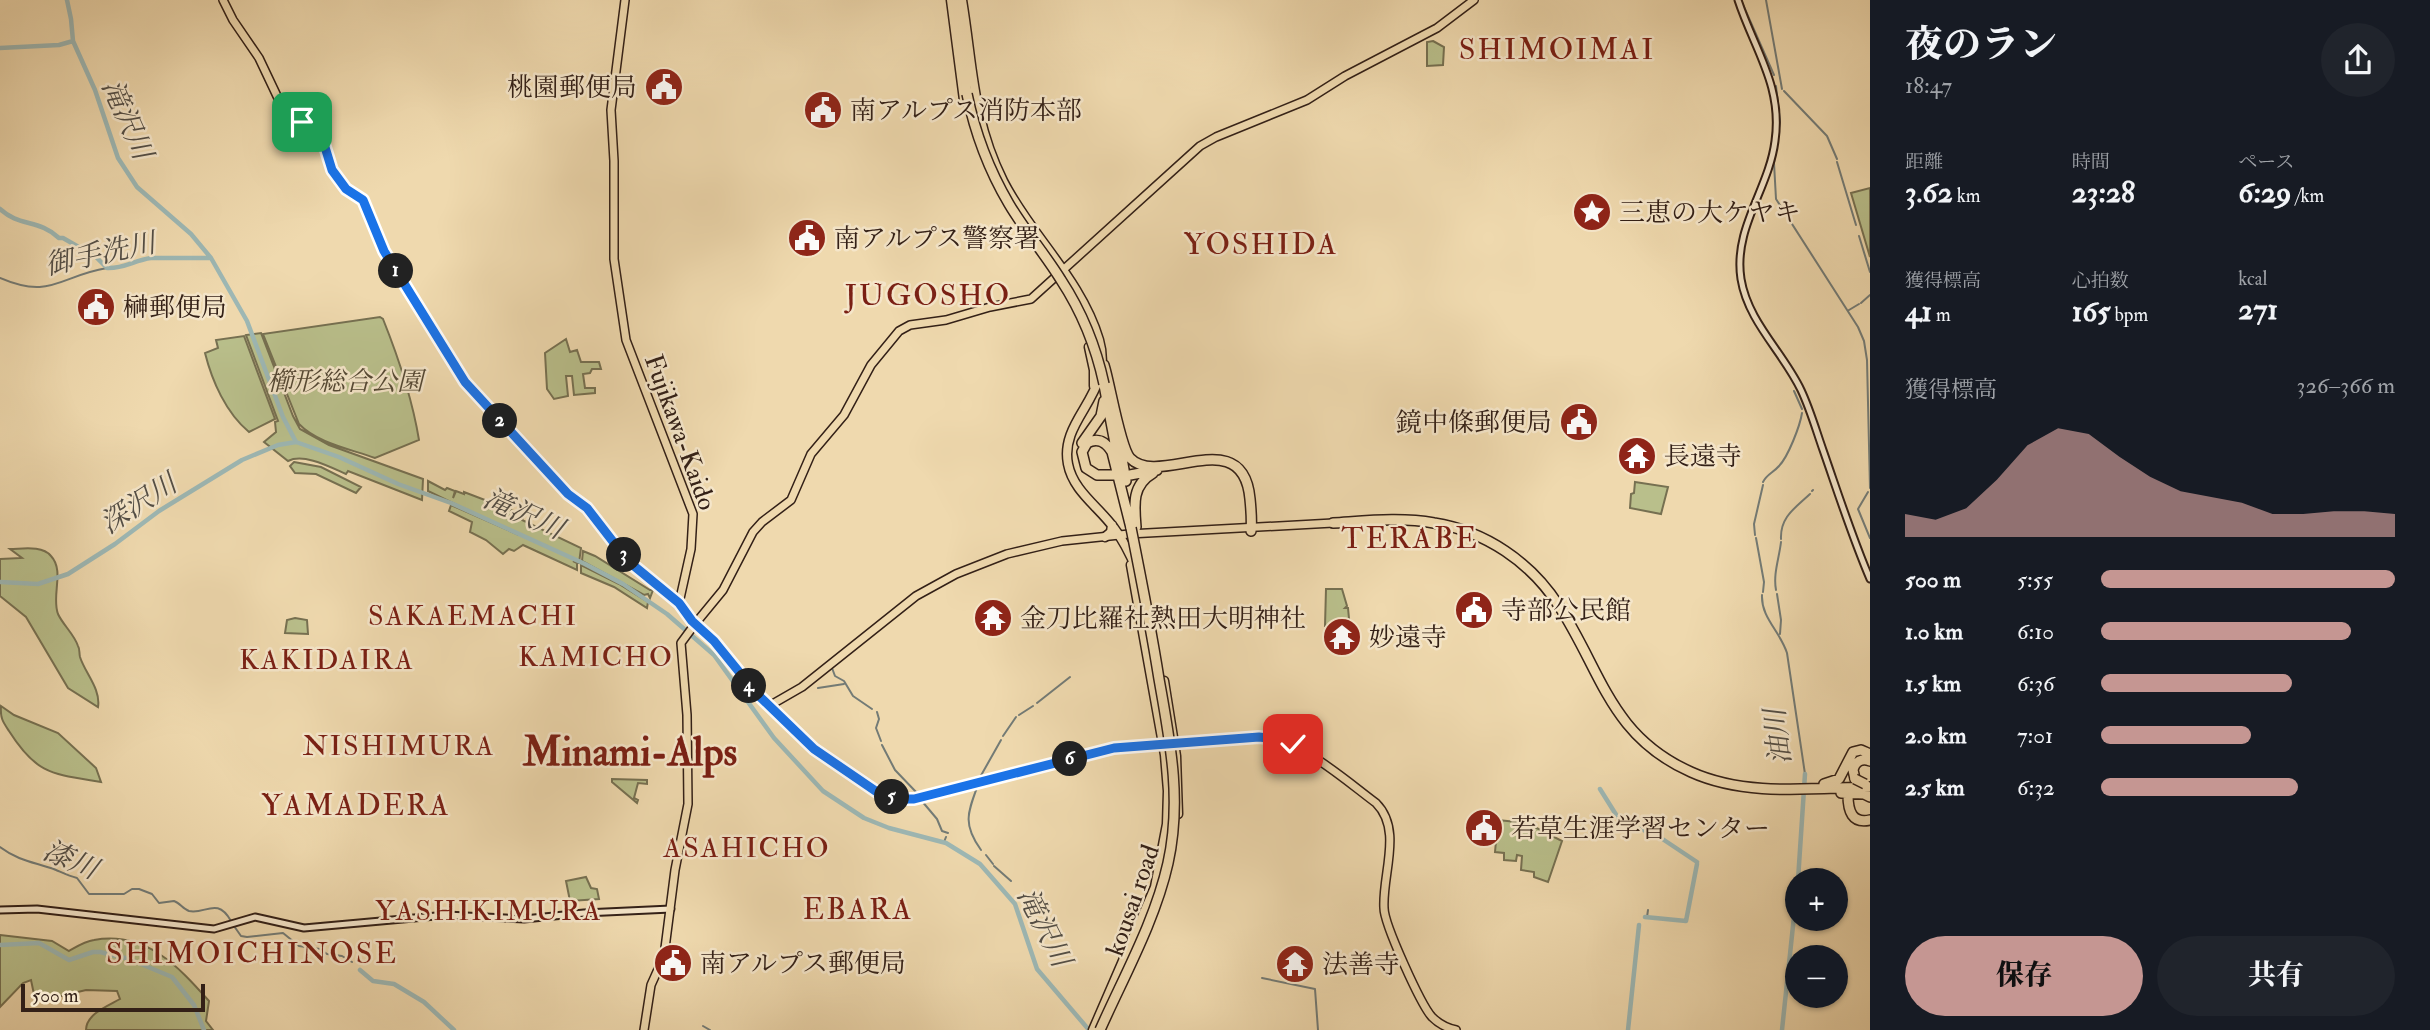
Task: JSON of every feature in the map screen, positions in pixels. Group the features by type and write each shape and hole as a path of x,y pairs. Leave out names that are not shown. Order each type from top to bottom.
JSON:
{"highway":[{"name":"kousai road","path":"951,0 964,97 979,150 1009,210 1056,279 1080,323 1093,360 1093,386 1085,408"},
{"name":"kousai road","path":"960,0 974,96 988,146 1018,207 1064,271 1093,324 1102,354 1100,378 1070,436 1068,465 1077,486 1119,536 1130,564 1137,590 1163,744 1168,812 1157,880 1160,887 1153,891 1098,1029"},
{"path":"960,0 967,94 984,153 1010,206 1062,282 1089,334 1129,456 1143,465 1165,467"},
{"path":"960,0 971,93 987,152 1013,204 1080,303 1096,339 1104,365 1131,532 1147,605"},
{"path":"1098,1029 1157,900 1173,833 1175,799 1173,760 1143,581 1112,452 1106,443 1100,440 1087,443 1082,452 1086,468 1097,475 1114,476 1102,478 1092,476 1084,470 1079,457 1082,443 1103,412 1106,384"},
{"path":"1130,473 1212,461 1232,468 1240,475 1247,490 1251,528"},
{"path":"1131,532 1138,487 1146,478 1165,467"},
{"path":"1333,525 1389,520 1432,522 1475,535 1508,553 1527,568 1551,594 1565,615 1609,701 1633,731 1661,756 1682,768 1734,787 1848,791 1870,797"},
{"path":"1105,537 1111,532 1112,525"},
{"name":"kousai road","path":"1098,1029 1153,919 1172,859 1179,801 1174,743 1152,616 1141,581 1131,532 1119,536"},
{"path":"1804,789 1833,782 1842,774 1853,752 1861,750 1870,754"},
{"path":"1870,761 1856,763 1848,791 1854,813 1870,818"},
{"path":"1848,791 1869,785"}],"main road":[{"path":"223,0 259,58 286,114 321,134 334,174 346,189 363,200 384,251 465,382 568,494 587,508 628,561 679,603 694,625 714,641 752,689 822,756 877,792 902,799 921,797 1114,748 1259,737 1284,741 1300,749 1379,806 1385,814 1390,830 1384,898 1386,922 1431,1016 1440,1024 1456,1030"},
{"name":"Fujikawa-Kaido","path":"625,0 611,114 614,259 626,340 693,514 691,549 679,603"},
{"path":"644,1030 651,985 664,957 676,863 688,799 687,706 681,643 723,590 752,532 791,500 811,454 849,408 871,365 898,331 910,325 946,320 990,307 1030,300 1204,144 1307,100 1345,76 1437,28 1474,0"},
{"path":"1738,0 1764,60 1774,96 1777,121 1770,165 1743,236 1740,264 1743,289 1755,318 1801,389 1849,528 1870,579"},
{"path":"1131,532 1333,525"},
{"path":"769,706 802,687 895,611 943,580 985,561 1054,542 1251,528"},
{"path":"0,910 37,909 214,929 256,917 304,928 447,915 524,919 671,909"}],"green space":[{"path":"1433,41 1444,47 1443,65 1427,66 1427,42"},
{"path":"1870,188 1870,257 1851,193"},
{"name":"櫛形総合公園","path":"380,317 404,378 419,440 375,458 324,441 299,424 263,334"},
{"path":"261,333 300,429 329,445 423,479 422,500 348,471 346,474 302,459 288,461 264,442 276,432 275,422 278,421 246,335"},
{"path":"244,336 275,419 249,432 233,416 221,396 205,353 218,348 216,340"},
{"path":"566,339 570,352 577,350 581,362 599,362 601,369 592,369 590,373 583,374 585,388 595,388 595,393 574,395 572,376 566,376 568,396 554,399 547,389 545,353"},
{"path":"294,462 321,467 361,487 356,493 316,474 295,473 290,466"},
{"path":"428,481 445,490 447,488 455,491 453,498 456,491 464,492 524,515 522,520 581,548 579,563 573,561 577,563 577,570 523,545 503,554 486,540 470,532 472,522 449,511 451,505 519,535 428,491"},
{"path":"1635,482 1668,487 1661,514 1630,508"},
{"path":"10,549 42,550 55,562 58,576 58,614 79,647 82,663 97,694 98,707 68,688 26,617 0,596 0,559 22,558"},
{"path":"583,551 653,590 650,598 648,594 644,595 582,561"},
{"path":"581,565 648,602 647,608 614,587 581,573"},
{"path":"1326,589 1342,589 1347,606 1345,608 1348,608 1350,629 1331,631 1332,626 1325,626"},
{"path":"287,620 307,620 308,634 285,633"},
{"path":"1,706 14,715 58,733 96,768 101,782 58,774 37,764 5,725"},
{"path":"612,779 647,780 647,784 638,783 634,798 638,800 637,803 612,782"},
{"path":"1498,820 1527,823 1562,841 1548,882 1534,877 1534,872 1521,870 1522,856 1517,855 1516,861 1504,860 1504,853 1495,852 1496,841 1488,839 1489,830 1497,831"},
{"path":"586,877 591,888 597,889 599,899 570,901 566,881"},
{"path":"0,935 52,941 69,951 91,941 113,939 145,946 173,964 209,1001 206,1021 213,1030 86,1030 94,1015 120,999 117,991 86,990 45,1000 35,999 31,980 23,983 0,1007"}],"waterway":[{"name":"滝沢川","path":"67,0 73,41 95,90 118,158 137,187 191,234 211,258 247,321 283,417 296,442 451,503 585,564 623,584 667,614 714,655 774,738 823,791 864,818 889,828 946,843 980,864 1015,904 1037,969 1089,1030"},
{"path":"1741,0 1774,75"},
{"path":"1766,0 1782,89"},
{"path":"0,48 59,45 73,41"},
{"path":"1776,86 1780,121 1774,163 1776,199 1858,327 1864,341 1867,360 1870,488"},
{"path":"1784,91 1827,136 1837,159"},
{"path":"1837,162 1856,225"},
{"path":"0,209 7,215 63,238 96,257 107,268 151,258 210,258"},
{"path":"1859,236 1870,272"},
{"name":"御手洗川","path":"0,278 31,287 44,287 107,268"},
{"path":"1861,303 1870,295"},
{"path":"1849,310 1859,304"},
{"name":"油川","path":"1794,391 1802,409"},
{"name":"油川","path":"1763,482 1786,456 1802,413"},
{"name":"深沢川","path":"0,582 38,584 68,574 159,511 242,460 278,445 296,442"},
{"name":"油川","path":"1755,535 1754,524 1763,485"},
{"path":"1868,492 1858,509 1870,538"},
{"path":"1781,539 1786,519 1810,494"},
{"name":"油川","path":"1756,538 1764,582 1763,592"},
{"path":"1776,590 1781,542"},
{"path":"1777,594 1780,634"},
{"name":"油川","path":"1762,595 1764,611 1787,653 1805,774"},
{"path":"832,668 835,676 844,681 853,696 872,709"},
{"path":"1037,703 1070,677"},
{"path":"818,688 844,684"},
{"path":"1019,715 1033,706"},
{"path":"877,712 879,719 876,728 881,741"},
{"path":"1003,736 1016,717"},
{"path":"979,779 1001,740"},
{"path":"882,745 895,770 917,793"},
{"name":"油川","path":"1799,868 1805,774"},
{"path":"978,785 969,825 981,850"},
{"path":"1600,789 1625,829 1643,829 1697,862"},
{"path":"921,800 937,819 942,831 948,833"},
{"name":"滝沢川","path":"944,842 946,837"},
{"name":"漆川","path":"0,847 21,859 77,878 89,894 124,894 132,889 139,889 152,894 159,903 174,901 189,911 221,909 231,921"},
{"path":"986,855 993,864"},
{"path":"1645,917 1686,921 1697,864"},
{"path":"994,866 1011,881"},
{"path":"1647,917 1648,910"},
{"path":"1628,1030 1639,925"},
{"name":"漆川","path":"234,926 241,936 247,937 283,933 299,946 320,949 352,962"},
{"name":"油川","path":"1782,1030 1792,931"},
{"path":"0,945 39,943 69,960 93,952 129,959 172,977 194,1005 204,1030"},
{"name":"漆川","path":"360,970 373,981 394,984 424,1002 454,1030"},
{"path":"1262,978 1315,989 1318,1030"},
{"path":"703,1026 710,1030"}],"place":[{"name":"桃園郵便局","path":"664,87"},
{"name":"南アルプス消防本部","path":"823,110"},
{"name":"三恵の大ケヤキ","path":"1592,212"},
{"name":"南アルプス警察署","path":"807,238"},
{"name":"榊郵便局","path":"96,307"},
{"name":"鏡中條郵便局","path":"1579,422"},
{"name":"長遠寺","path":"1637,456"},
{"name":"寺部公民館","path":"1474,610"},
{"name":"金刀比羅社熱田大明神社","path":"993,618"},
{"name":"妙遠寺","path":"1342,637"},
{"name":"若草生涯学習センター","path":"1484,828"},
{"name":"南アルプス郵便局","path":"673,963"},
{"name":"法善寺","path":"1295,964"}],"district":[{"name":"SHIMOIMAI","path":"1557,49"},
{"name":"YOSHIDA","path":"1261,244"},
{"name":"JUGOSHO","path":"928,295"},
{"name":"TERABE","path":"1410,538"},
{"name":"SAKAEMACHI","path":"473,615"},
{"name":"KAMICHO","path":"596,656"},
{"name":"KAKIDAIRA","path":"327,659"},
{"name":"NISHIMURA","path":"399,745"},
{"name":"Minami-Alps","path":"630,751"},
{"name":"YAMADERA","path":"356,805"},
{"name":"ASAHICHO","path":"747,847"},
{"name":"EBARA","path":"858,909"},
{"name":"YASHIKIMURA","path":"489,910"},
{"name":"SHIMOICHINOSE","path":"252,953"}],"route":[{"path":"302,122 321,134 334,174 346,189 363,200 384,251 469,387 568,494 593,514 628,561 679,603 757,694 822,756 877,792 897,799 914,799 1041,765 1128,746 1259,737 1293,744"}]}
